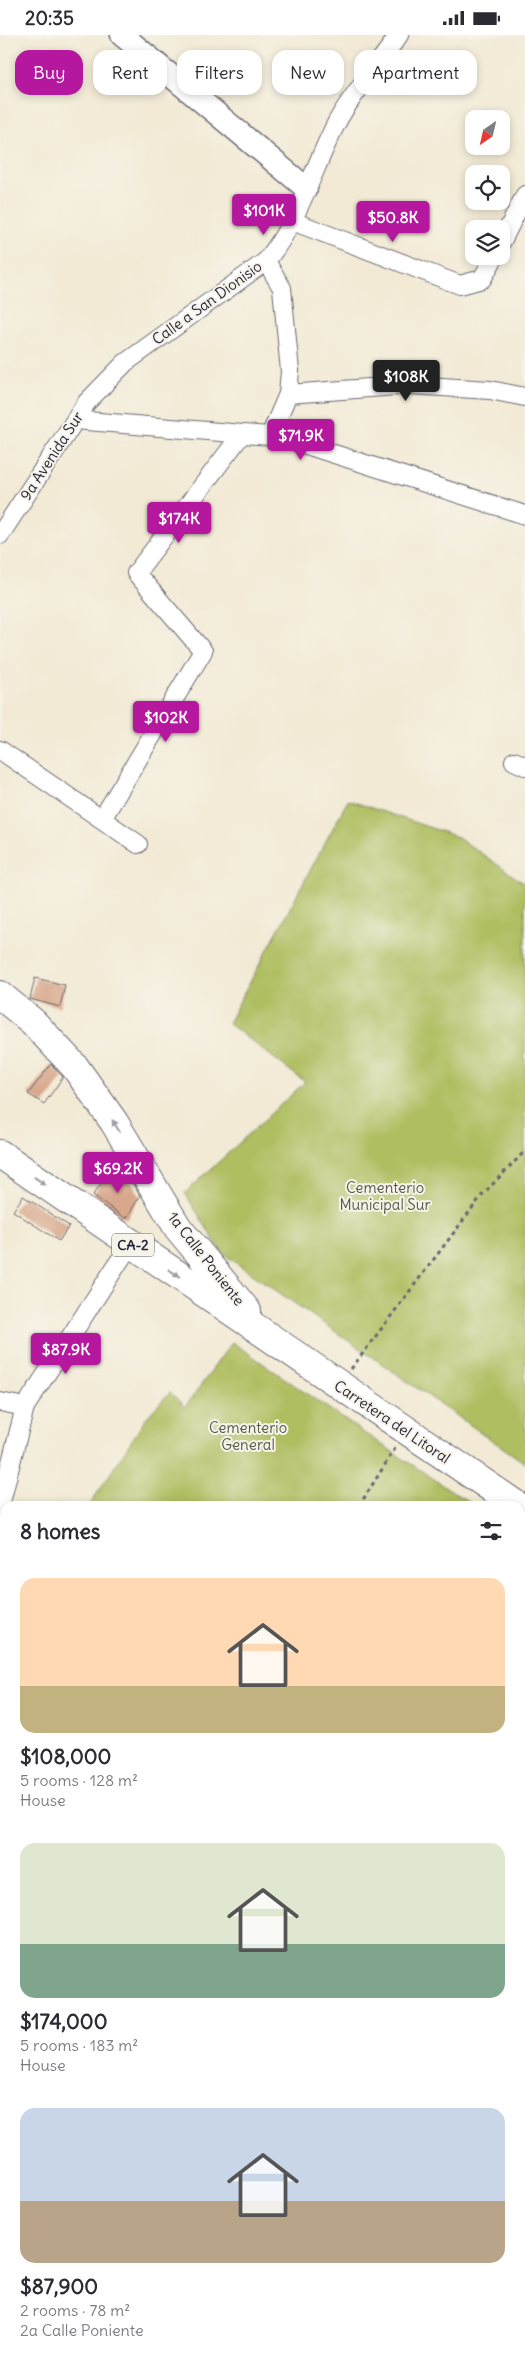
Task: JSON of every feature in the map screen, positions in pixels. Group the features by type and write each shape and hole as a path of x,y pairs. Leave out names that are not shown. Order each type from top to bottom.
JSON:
{"main road":[{"name":"1a Calle Poniente","path":"0,995 33,1022 75,1067 114,1122 178,1228 267,1335"},
{"name":"CA-2","path":"0,1154 267,1335"},
{"path":"136,1247 167,1247 175,1238 178,1228"},
{"name":"Carretera del Litoral","path":"267,1335 339,1386 510,1501"}],"street":[{"path":"122,35 306,188"},
{"name":"Calle a San Dionisio","path":"87,402 140,351 266,261 292,221 338,120 400,35"},
{"path":"510,225 525,195"},
{"path":"292,221 460,285 482,279 490,265"},
{"path":"266,261 282,288 290,371 288,394 270,436"},
{"path":"288,394 410,385 490,390 525,397"},
{"name":"9a Avenida Sur","path":"0,535 87,402"},
{"path":"75,419 281,437 525,515"},
{"path":"102,819 203,651 136,573 242,434"},
{"path":"0,750 138,844"},
{"path":"1,1501 25,1407 136,1247"},
{"path":"0,1402 25,1407"}],"path":[{"path":"339,1386 483,1194 525,1151"},
{"path":"362,1501 406,1431"}],"green space":[{"name":"Cementerio Municipal Sur","path":"348,800 458,837 525,884 525,1463 222,1253 185,1193 305,1082 228,1023"},
{"name":"Cementerio General","path":"232,1342 358,1429 467,1501 92,1501 147,1417 170,1392 185,1407"}],"building":[{"path":"35,978 65,985 60,1007 30,999"},
{"path":"51,1064 63,1077 44,1104 28,1094"},
{"path":"111,1169 133,1184 140,1196 126,1219 93,1195"},
{"path":"23,1196 69,1226 59,1241 13,1211"}]}
